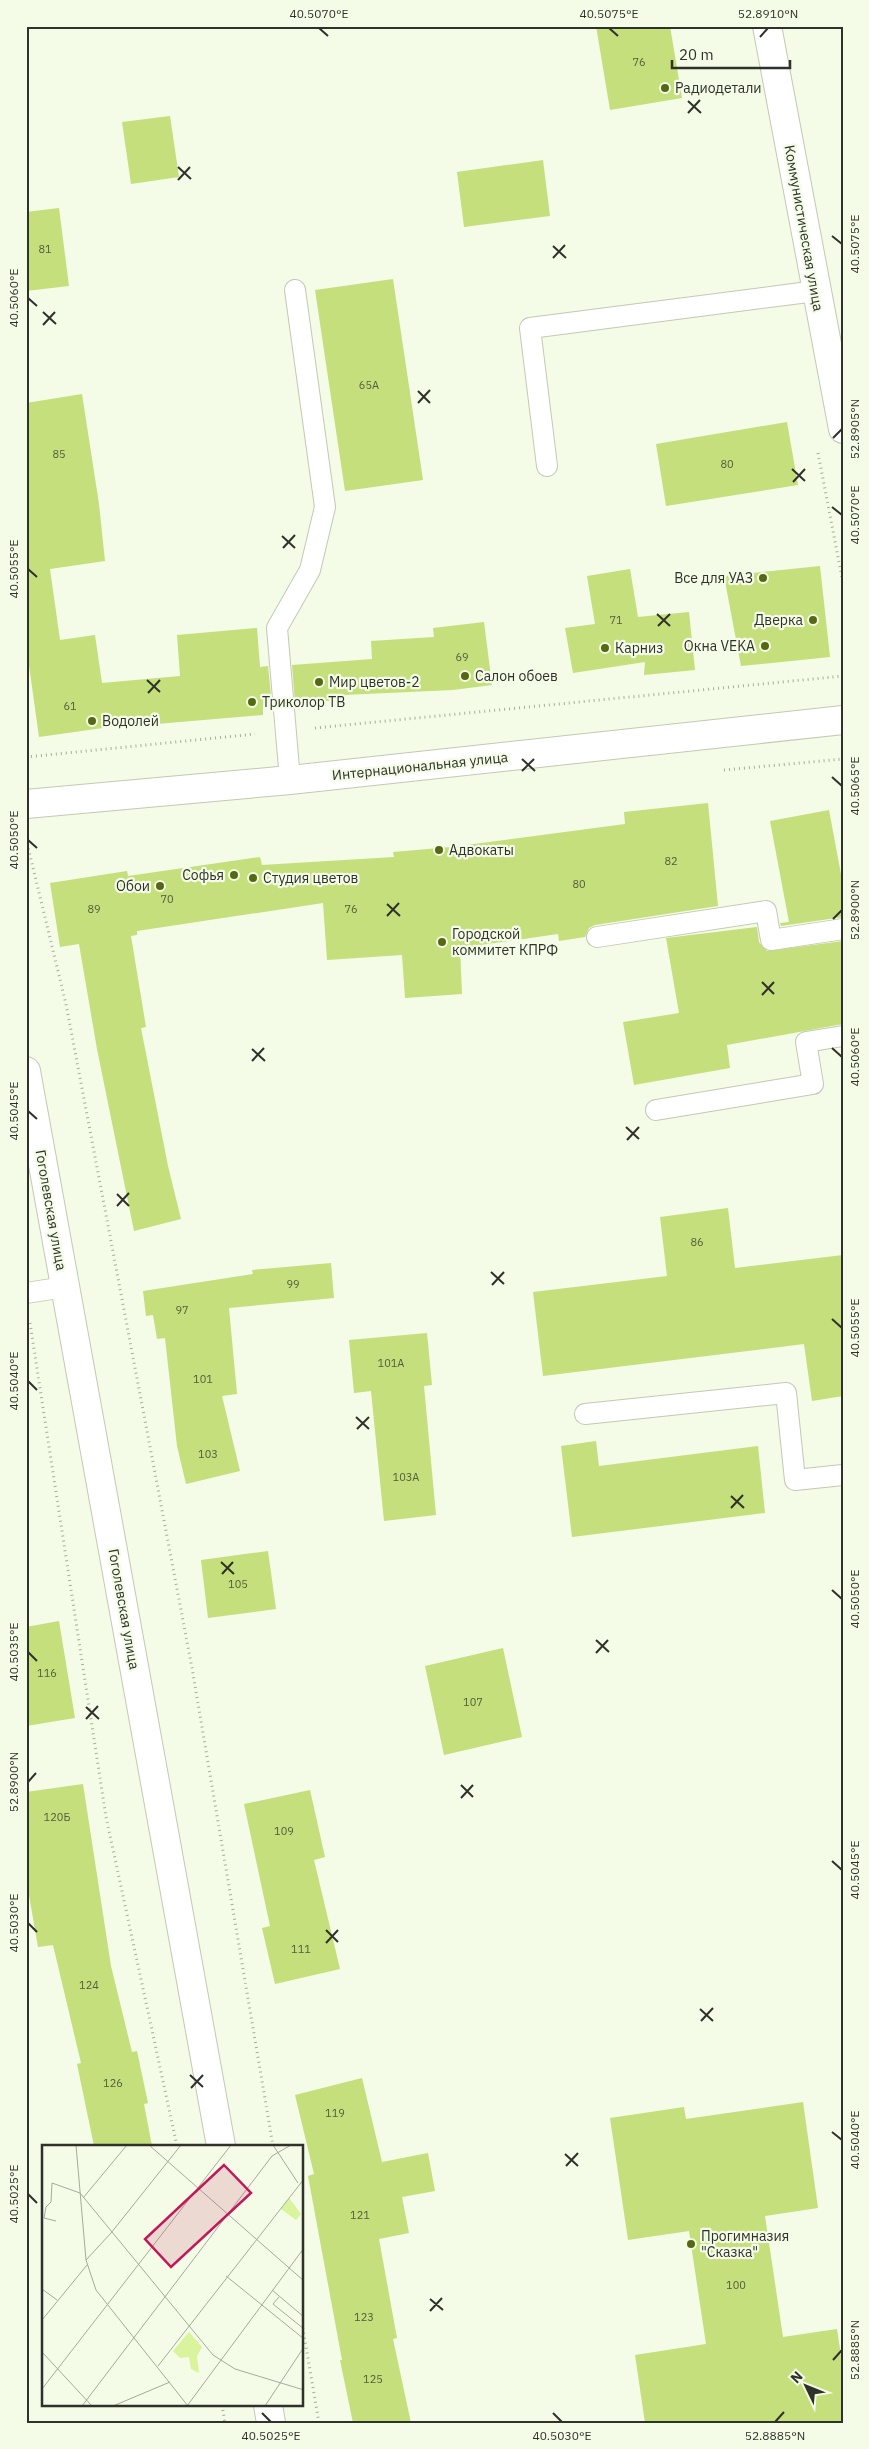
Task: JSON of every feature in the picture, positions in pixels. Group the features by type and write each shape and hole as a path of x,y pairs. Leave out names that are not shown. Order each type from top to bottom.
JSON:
{"street":[{"name":"Коммунистическая улица","path":"767,26 843,429"},
{"name":"Интернациональная улица","path":"26,804 290,780 843,720"},
{"name":"Гоголевская улица","path":"26,1071 221,2145"},
{"path":"268,2406 272,2423"}],"lane":[{"path":"290,780 284,731 277,628 310,570 325,507 295,290"},
{"path":"547,466 530,328 816,291"},
{"path":"597,937 766,911 771,940 843,929"},
{"path":"656,1110 813,1084 806,1042 843,1036"},
{"path":"26,1294 65,1287"},
{"path":"585,1414 786,1393 795,1480 843,1475"}],"path":[{"path":"26,756 843,676"},
{"path":"26,838 66,1004 192,1668 274,2145"},
{"path":"29,1317 106,1817 178,2145"},
{"path":"304,2334 319,2423"},
{"path":"222,2406 225,2423"}],"building":[{"path":"596,26 670,26 682,98 610,110"},
{"path":"170,116 179,177 131,184 122,122"},
{"path":"543,160 550,216 464,227 457,172"},
{"path":"59,208 69,286 26,291 26,212"},
{"path":"393,279 423,480 345,491 315,290"},
{"path":"82,394 99,504 105,561 50,569 60,640 95,635 102,683 180,676 177,635 257,628 260,667 268,666 272,705 263,705 263,715 145,725 145,722 39,737 26,644 26,403"},
{"path":"787,422 798,485 666,506 656,444"},
{"path":"820,566 830,657 741,666 724,576"},
{"path":"630,569 638,617 689,612 695,670 644,675 645,662 573,673 565,628 595,624 587,576"},
{"path":"484,622 492,685 453,690 343,695 344,700 295,703 292,665 372,659 371,641 434,637 433,628"},
{"path":"708,803 718,906 595,925 589,928 585,937 559,941 558,934 460,948 462,994 405,998 402,955 327,960 323,903 137,931 137,935 131,936 146,1027 141,1028 168,1166 181,1219 134,1231 97,1049 79,944 60,947 50,883 127,871 128,876 260,857 262,865 394,857 393,852 451,847 625,824 624,812"},
{"path":"829,810 843,885 843,917 781,926 780,923 789,922 770,821"},
{"path":"757,927 759,942 767,951 843,941 843,1024 727,1045 730,1068 634,1085 623,1022 679,1013 666,938"},
{"path":"728,1208 735,1268 843,1255 843,1396 812,1401 804,1344 543,1376 533,1292 667,1276 660,1217"},
{"path":"331,1263 334,1298 229,1308 237,1394 222,1396 240,1471 186,1484 177,1446 165,1338 157,1339 153,1315 146,1316 143,1291 253,1274 252,1270"},
{"path":"427,1333 432,1385 424,1386 436,1515 384,1521 371,1391 354,1393 349,1340"},
{"path":"596,1441 599,1466 758,1446 765,1513 572,1537 561,1446"},
{"path":"268,1551 276,1609 208,1618 201,1560"},
{"path":"59,1621 75,1718 26,1726 26,1627"},
{"path":"503,1648 522,1737 444,1755 425,1666"},
{"path":"83,1784 111,1966 132,2052 137,2051 148,2103 144,2104 152,2145 94,2145 77,2064 81,2063 53,1945 38,1947 26,1878 26,1792"},
{"path":"310,1790 325,1857 314,1860 340,1969 275,1984 262,1928 270,1926 244,1804"},
{"path":"362,2078 382,2162 428,2153 435,2191 402,2197 409,2233 379,2239 397,2338 393,2339 411,2423 353,2423 308,2176 314,2174 295,2095"},
{"path":"803,2102 818,2208 765,2216 783,2337 837,2329 843,2369 843,2423 645,2423 635,2355 706,2344 689,2231 628,2240 610,2118 684,2107 686,2119"}],"place":[{"name":"Радиодетали","path":"665,88"},
{"name":"Все для УАЗ","path":"763,578"},
{"name":"Дверка","path":"813,620"},
{"name":"Окна VEKA","path":"765,646"},
{"name":"Карниз","path":"605,648"},
{"name":"Салон обоев","path":"465,676"},
{"name":"Мир цветов-2","path":"319,682"},
{"name":"Триколор ТВ","path":"252,702"},
{"name":"Водолей","path":"92,721"},
{"name":"Адвокаты","path":"439,850"},
{"name":"Софья","path":"234,875"},
{"name":"Студия цветов","path":"253,878"},
{"name":"Обои","path":"160,886"},
{"name":"Городской коммитет КПРФ","path":"442,942"},
{"name":"Прогимназия \"Сказка\"","path":"691,2244"}]}
